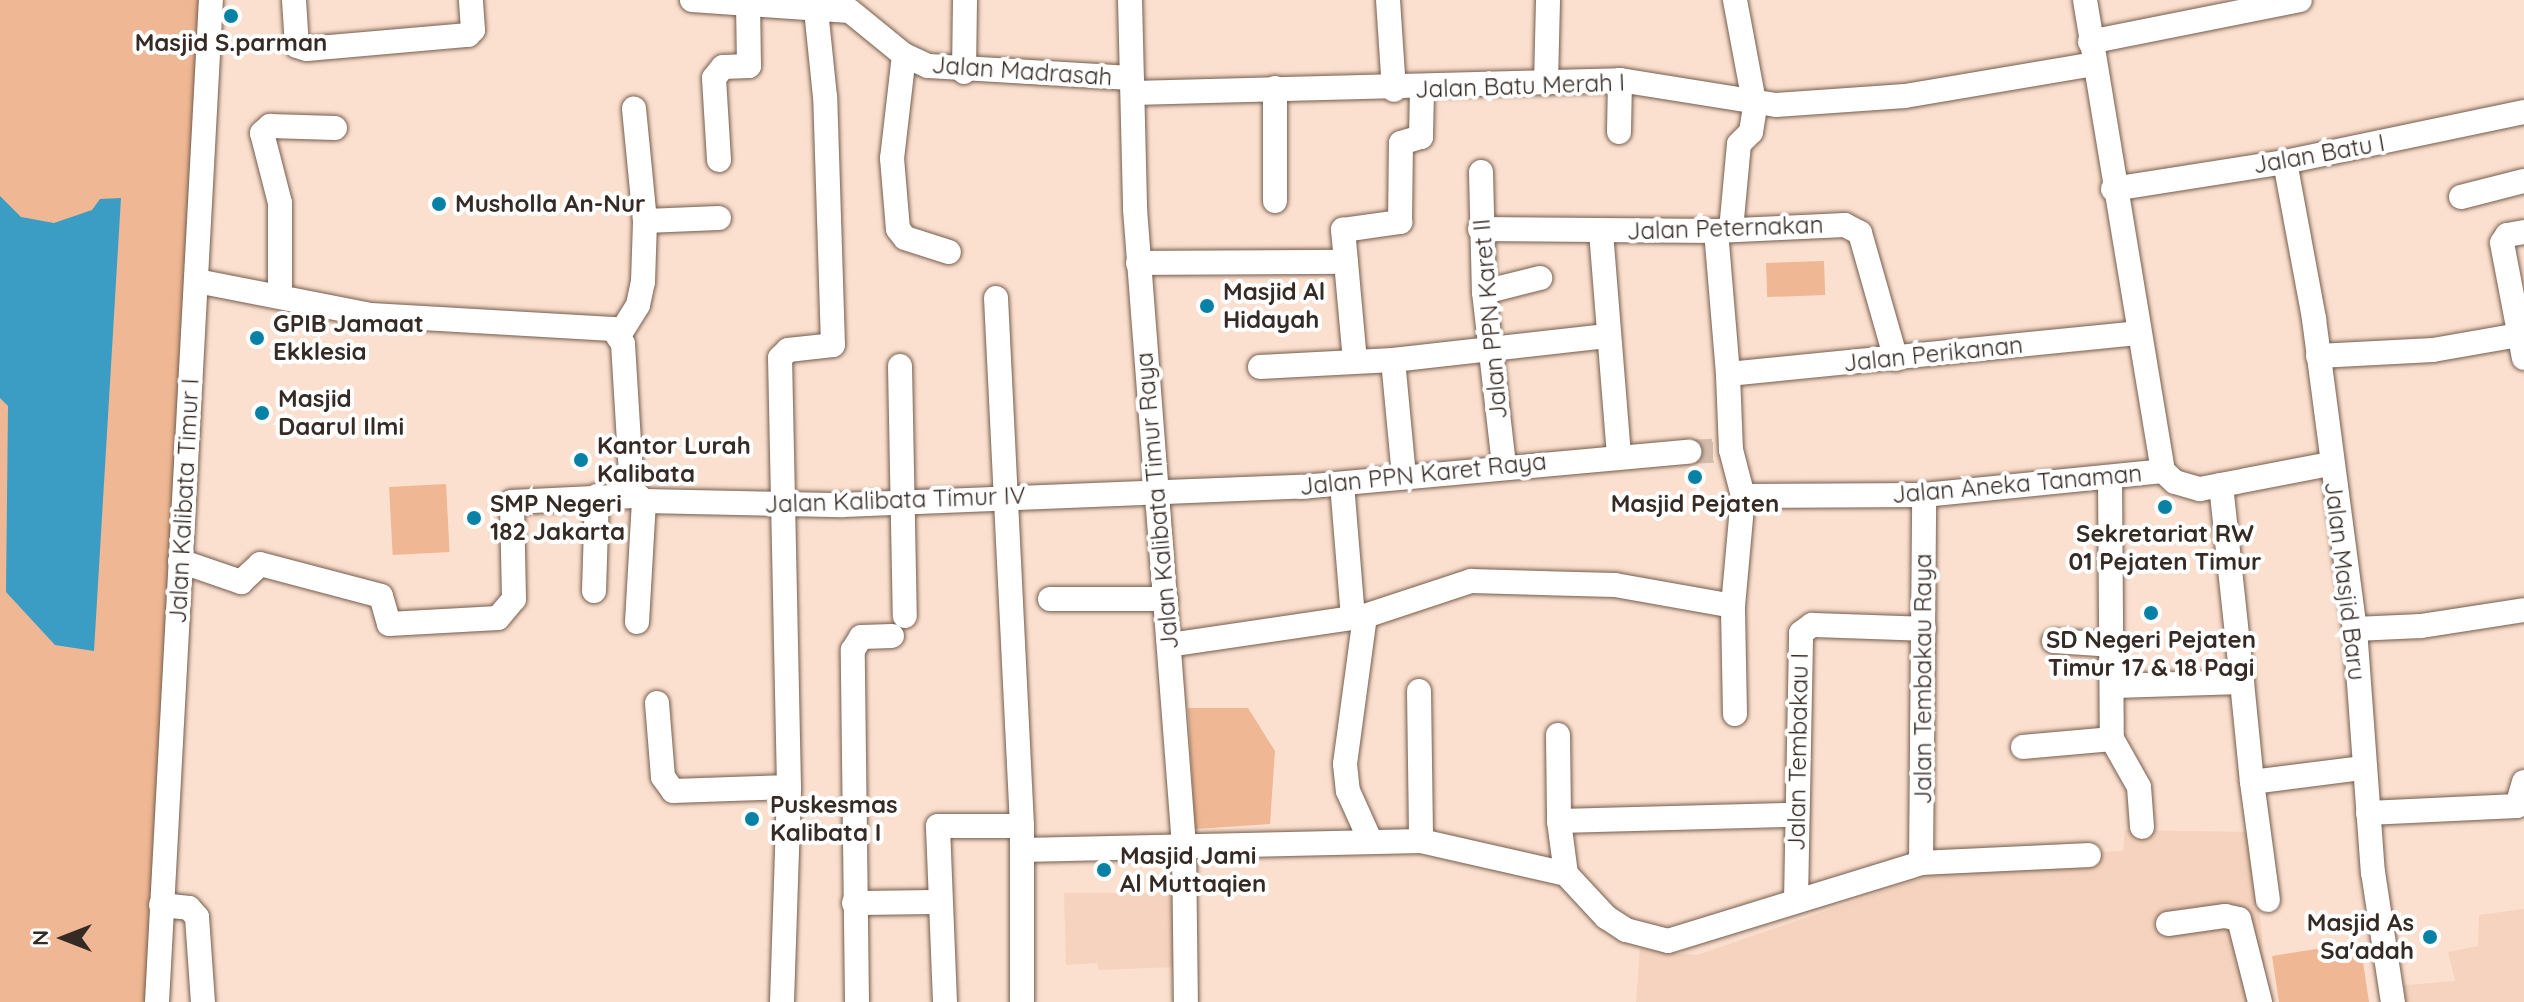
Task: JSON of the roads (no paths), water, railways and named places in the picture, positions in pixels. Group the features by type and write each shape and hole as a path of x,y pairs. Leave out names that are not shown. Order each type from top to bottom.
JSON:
{"street":[{"name":"Jalan Kalibata Timur I","path":"157,1002 211,0"},
{"path":"294,0 297,46 307,49 468,35 473,30 471,0"},
{"name":"Jalan Madrasah","path":"692,0 858,7 904,55 928,66 964,72 1132,86"},
{"path":"964,72 965,0"},
{"name":"Jalan Kalibata Timur Raya","path":"1130,0 1138,263 1184,846 1186,1002"},
{"path":"1388,0 1394,90"},
{"path":"1546,83 1548,0"},
{"path":"1735,0 1754,101 1754,124 1739,144 1724,230 1728,374 1726,450 1743,496 1733,606 1735,714"},
{"path":"2085,0 2113,189 2163,471"},
{"name":"Jalan Batu Merah I","path":"1132,86 1394,90 1620,80 1776,105 1905,96 2092,53 2218,8 2300,0"},
{"path":"782,1002 789,787 780,358 788,350 833,345 825,97 815,3"},
{"path":"719,160 714,78 723,67 749,66 748,4"},
{"path":"904,55 892,158 898,229 905,238 949,252"},
{"path":"1619,132 1620,80"},
{"path":"1275,88 1275,201"},
{"path":"1355,361 1344,228 1400,222 1401,143 1421,137 1422,89"},
{"path":"634,109 645,221 642,294 620,334 639,499 637,622"},
{"name":"Jalan Batu I","path":"2113,189 2285,162 2524,112"},
{"path":"280,296 280,203 262,133 270,126 335,128"},
{"name":"Jalan Masjid Baru","path":"2285,162 2318,356 2330,464 2355,629 2363,768 2393,1002"},
{"name":"Jalan PPN Karet II","path":"1481,172 1480,229 1484,292 1504,466"},
{"path":"2461,197 2524,181"},
{"path":"645,221 719,218"},
{"name":"Jalan Peternakan","path":"1480,229 1563,226 1601,232 1845,225 1860,233 1896,359"},
{"path":"1601,232 1619,455"},
{"path":"2318,356 2522,347 2502,243 2507,235 2524,232"},
{"path":"1138,263 1346,262"},
{"path":"1484,292 1540,278"},
{"path":"197,281 371,315 603,325 620,334"},
{"path":"996,298 1009,497 1023,838 1022,1002"},
{"name":"Jalan Perikanan","path":"1728,374 2138,333"},
{"path":"1260,367 1393,360 1607,336"},
{"path":"1393,360 1404,476"},
{"path":"857,1002 853,650 861,637 898,626 903,503 900,366"},
{"name":"Jalan PPN Karet Raya","path":"1157,492 1342,484 1619,455 1689,452"},
{"name":"Jalan Aneka Tanaman","path":"1743,496 1924,495 2163,471 2186,486 2221,485 2330,464"},
{"path":"2110,478 2115,686 2112,739 2139,787 2142,827"},
{"path":"1342,484 1359,616 1345,764 1348,791 1370,840"},
{"path":"2221,485 2252,782 2268,900"},
{"name":"Jalan Kalibata Timur IV","path":"180,561 241,582 260,564 381,596 389,624 498,618 514,599 512,502 597,496 781,506 1157,492"},
{"name":"Jalan Tembakau Raya","path":"1921,863 1924,495"},
{"path":"594,591 597,496"},
{"path":"1169,645 1359,616 1471,581 1615,585 1733,606"},
{"path":"1050,599 1166,599"},
{"path":"2355,629 2421,626 2524,610"},
{"name":"Jalan Tembakau I","path":"1796,900 1795,815 1801,633 1812,625 1924,629"},
{"path":"2054,641 2114,645"},
{"path":"2115,686 2242,682"},
{"path":"1419,691 1421,841"},
{"path":"657,703 663,777 673,791 789,787"},
{"path":"1558,735 1559,821 1566,874"},
{"path":"2023,747 2112,739"},
{"path":"2252,782 2363,768"},
{"path":"2368,813 2517,806 2524,782"},
{"path":"1559,821 1795,815"},
{"path":"945,1002 938,826 1023,838 1184,846 1421,841 1566,874 1606,917 1626,930 1668,941 1921,863 2089,855"},
{"path":"854,903 940,902"},
{"path":"161,905 189,908 197,917 203,1002"},
{"path":"2168,924 2225,916 2239,919 2260,1002"}],"water":[{"path":"0,196 21,217 54,223 92,210 100,199 121,198 94,651 55,645 6,592 8,406 0,398"}],"tunnel":[{"path":"1689,452 1722,450"}],"place":[{"name":"Masjid S.parman","path":"231,16"},
{"name":"Musholla An-Nur","path":"439,204"},
{"name":"Masjid Al Hidayah","path":"1207,306"},
{"name":"GPIB Jamaat Ekklesia","path":"257,338"},
{"name":"Masjid Daarul Ilmi","path":"262,413"},
{"name":"Kantor Lurah Kalibata","path":"581,460"},
{"name":"Masjid Pejaten","path":"1695,477"},
{"name":"Sekretariat RW 01 Pejaten Timur","path":"2165,507"},
{"name":"SMP Negeri 182 Jakarta","path":"474,518"},
{"name":"SD Negeri Pejaten Timur 17 & 18 Pagi","path":"2151,613"},
{"name":"Puskesmas Kalibata I","path":"752,819"},
{"name":"Masjid Jami Al Muttaqien","path":"1104,870"},
{"name":"Masjid As Sa'adah","path":"2430,937"}]}
